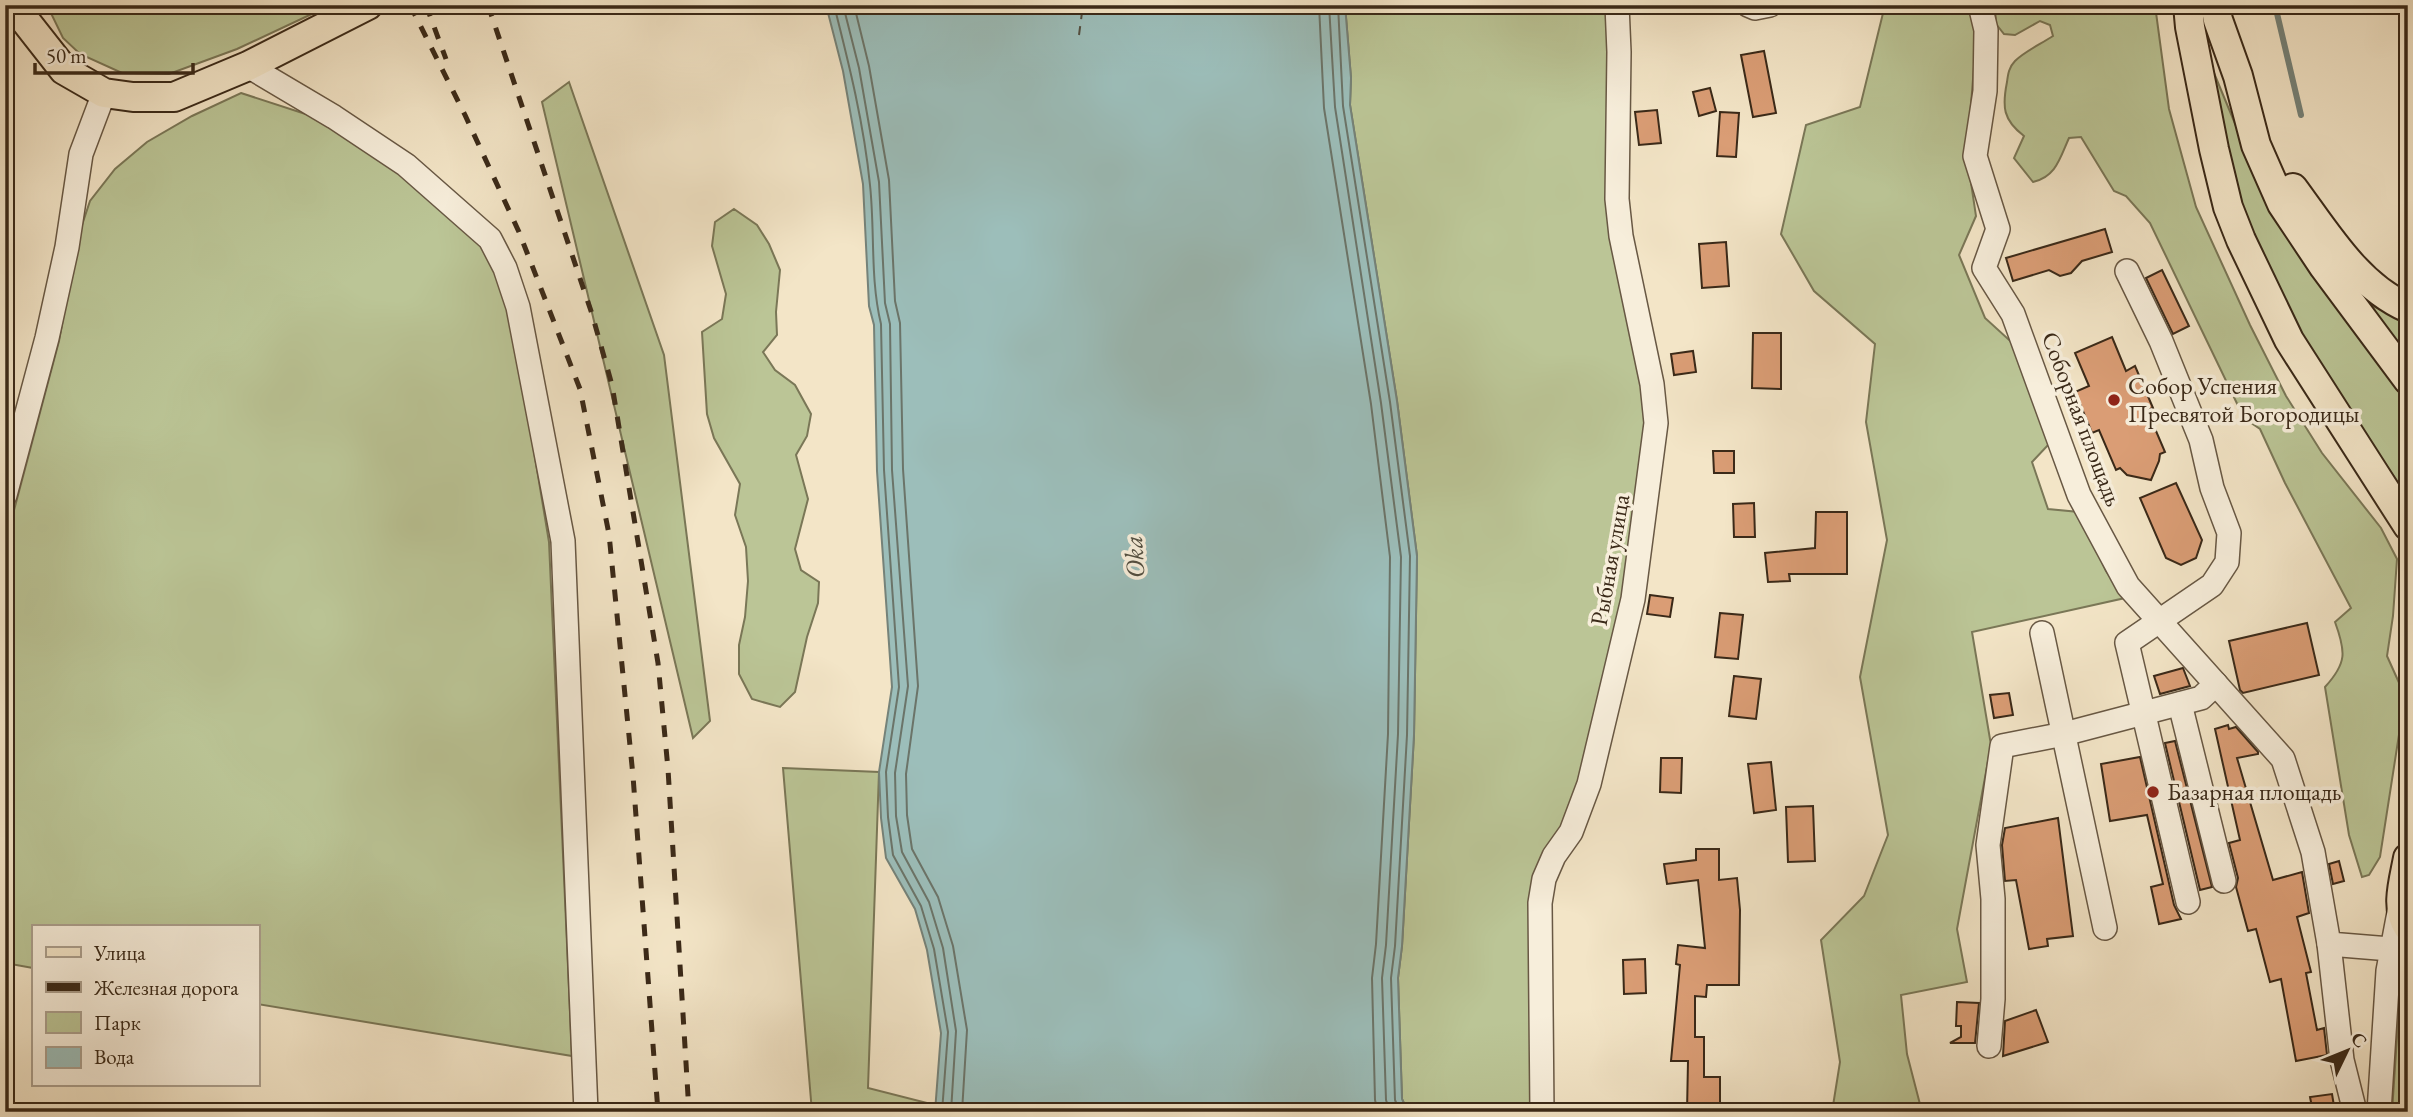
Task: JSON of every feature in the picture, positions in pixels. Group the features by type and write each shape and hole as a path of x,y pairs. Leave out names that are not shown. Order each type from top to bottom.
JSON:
{"main road":[{"path":"13,5 64,70 104,93 133,97 174,97 247,66 368,5"},
{"path":"2188,5 2214,149 2228,207 2241,240 2289,340 2408,526"},
{"path":"2215,5 2238,76 2256,145 2283,204 2324,267 2408,380"},
{"path":"2238,76 2292,186 2313,215 2361,275 2389,300 2408,308"},
{"path":"2408,858 2401,899 2403,920 2408,927"}],"street":[{"name":"Рыбная улица","path":"1542,1112 1540,903 1544,879 1554,856 1571,832 1589,784 1633,599 1656,423 1652,384 1621,236 1617,199 1617,5"},
{"path":"1748,5 1755,8 1770,5"},
{"name":"Соборная площадь","path":"1980,5 1986,30 1984,91 1975,156 1998,229 1984,268 2013,314 2079,495 2128,586 2283,759 2313,852 2329,944 2342,1060 2354,1112"},
{"path":"247,66 407,165 490,239 505,268 518,307 564,541 586,1112"},
{"path":"5,495 47,338 67,247 81,154 104,93"},
{"path":"2127,271 2161,341 2201,440 2212,488 2229,533 2227,562 2211,585 2127,643 2188,902"},
{"path":"2042,633 2105,928"},
{"path":"1989,1045 1993,999 1993,899 1988,845 2002,746 2064,734 2180,704 2200,698 2216,684"},
{"path":"2180,704 2224,881"},
{"path":"2379,1112 2390,949 2401,899"},
{"path":"2329,944 2390,949"}],"green space":[{"path":"47,5 331,5 237,49 169,74 122,73 80,54 63,38"},
{"path":"1345,5 1623,5 1623,193 1657,379 1641,600 1550,880 1551,1112 1408,1112 1402,1099 1398,978 1414,735 1417,556 1397,401 1350,105 1351,78"},
{"path":"1885,5 1972,5 1977,28 1967,156 1976,216 1959,255 1985,318 2018,348 2050,443 2032,462 2048,509 2079,512 2106,571 2125,598 1972,632 1991,745 1957,929 1967,982 1901,995 1907,1054 1922,1112 1832,1112 1840,1062 1821,940 1864,896 1888,835 1860,677 1887,540 1866,422 1875,344 1814,291 1781,234 1806,125 1860,107"},
{"path":"1995,5 2155,5 2169,109 2196,207 2286,396 2322,453 2381,528 2397,559 2387,656 2405,696 2380,857 2369,875 2362,877 2349,835 2325,687 2341,664 2341,641 2335,622 2351,608 2285,483 2260,429 2244,418 2150,223 2126,196 2114,191 2081,137 2069,138 2052,171 2033,182 2014,158 2024,136 2012,124 2006,112 2009,71 2019,57 2053,36 2050,25 2040,21 2015,35 2004,34 1996,24"},
{"path":"2209,61 2263,191 2306,261 2408,397 2408,497 2322,371 2271,285 2236,195"},
{"path":"569,82 664,355 710,721 693,738 542,102"},
{"path":"241,93 327,121 397,168 482,244 510,306 549,542 572,1056 259,1004 259,925 32,925 32,968 5,963 5,544 59,341 77,240 90,201 115,169 147,142 192,116"},
{"path":"734,209 757,225 780,270 777,335 763,352 775,370 795,385 811,414 807,436 796,455 808,499 795,549 801,570 819,582 818,603 807,637 795,692 780,707 752,699 739,674 739,645 748,581 746,547 735,515 740,484 714,438 707,414 702,332 722,319 726,294 712,246 715,222"},
{"path":"2361,301 2408,321 2408,361"},
{"path":"783,768 879,772 868,1088 935,1105 935,1112 812,1112"},
{"path":"2408,966 2408,1112 2392,1112 2401,977"}],"water":[{"name":"Oka","path":"826,5 1345,5 1351,78 1350,105 1397,401 1417,556 1414,735 1398,978 1402,1099 1408,1112 935,1112 941,1033 927,950 915,909 886,858 881,818 879,772 892,687 877,471 874,325 869,306 863,184 843,71"}],"building":[{"path":"1764,51 1776,113 1753,117 1741,55"},
{"path":"1710,88 1716,111 1699,116 1693,92"},
{"path":"1657,110 1661,143 1639,145 1635,112"},
{"path":"1720,112 1739,113 1736,157 1717,156"},
{"path":"2105,229 2112,252 2082,261 2071,273 2060,276 2049,270 2013,281 2006,258"},
{"path":"1726,242 1729,286 1702,288 1699,244"},
{"path":"2162,270 2189,326 2173,334 2146,278"},
{"path":"1753,333 1781,333 1781,389 1752,388"},
{"name":"Собор Успения Пресвятой Богородицы","path":"2112,337 2126,371 2135,366 2153,408 2147,410 2165,452 2160,454 2151,480 2127,475 2120,468 2116,470 2099,430 2092,433 2075,392 2089,386 2075,353"},
{"path":"1693,351 1696,372 1674,375 1671,354"},
{"path":"1713,451 1734,451 1734,473 1714,473"},
{"name":"Собор Успения Пресвятой Богородицы","path":"2176,483 2202,540 2196,558 2181,565 2166,558 2140,498"},
{"path":"1754,503 1755,537 1734,537 1733,504"},
{"path":"1816,512 1847,512 1847,574 1789,574 1790,581 1768,582 1765,553 1815,548"},
{"path":"1650,595 1673,598 1670,617 1647,614"},
{"path":"1720,613 1743,615 1738,659 1715,657"},
{"path":"2307,623 2319,675 2243,693 2240,690 2229,641"},
{"path":"2183,668 2190,686 2160,694 2154,676"},
{"path":"1734,676 1761,679 1756,719 1729,716"},
{"path":"2009,693 2013,715 1994,718 1990,695"},
{"path":"2228,725 2229,729 2236,727 2258,752 2237,758 2273,880 2302,872 2309,913 2297,917 2311,972 2306,973 2317,1030 2324,1028 2327,1055 2296,1061 2281,979 2270,982 2256,929 2248,931 2236,887 2238,878 2229,843 2240,840 2215,729"},
{"path":"2175,741 2212,887 2200,890 2165,743"},
{"path":"2140,757 2174,905 2181,919 2159,924 2151,887 2163,884 2147,815 2110,821 2101,764"},
{"path":"1661,758 1682,758 1681,793 1660,792"},
{"path":"1771,762 1776,810 1754,813 1748,764"},
{"path":"1813,806 1815,861 1788,862 1786,807"},
{"path":"2058,818 2073,936 2047,939 2048,946 2029,949 2016,880 2005,881 2002,845 2005,828"},
{"path":"1696,849 1719,849 1719,880 1737,878 1740,910 1739,985 1707,985 1706,997 1695,996 1695,1037 1704,1037 1704,1077 1720,1077 1720,1112 1687,1112 1688,1061 1671,1061 1680,965 1676,964 1678,945 1705,948 1698,880 1667,884 1664,864 1696,860"},
{"path":"2339,861 2344,881 2333,884 2329,864"},
{"path":"1645,959 1646,993 1624,994 1623,960"},
{"path":"1957,1002 1979,1003 1975,1043 1950,1043 1961,1037 1961,1026 1956,1026"},
{"path":"2036,1010 2048,1042 2003,1056 2005,1021"},
{"path":"2332,1094 2335,1112 2313,1112 2310,1097"}],"waterway":[{"path":"2275,5 2301,115"}],"ferry route":[{"path":"1079,35 1083,5"}],"railway":[{"path":"410,5 519,232 580,389 609,534 633,776 658,1112"},
{"path":"426,5 446,59"},
{"path":"488,5 592,314 612,385 658,663 668,769 689,1112"}],"place":[{"name":"Собор Успения Пресвятой Богородицы","path":"2114,400"},
{"name":"Базарная площадь","path":"2153,792"}]}
